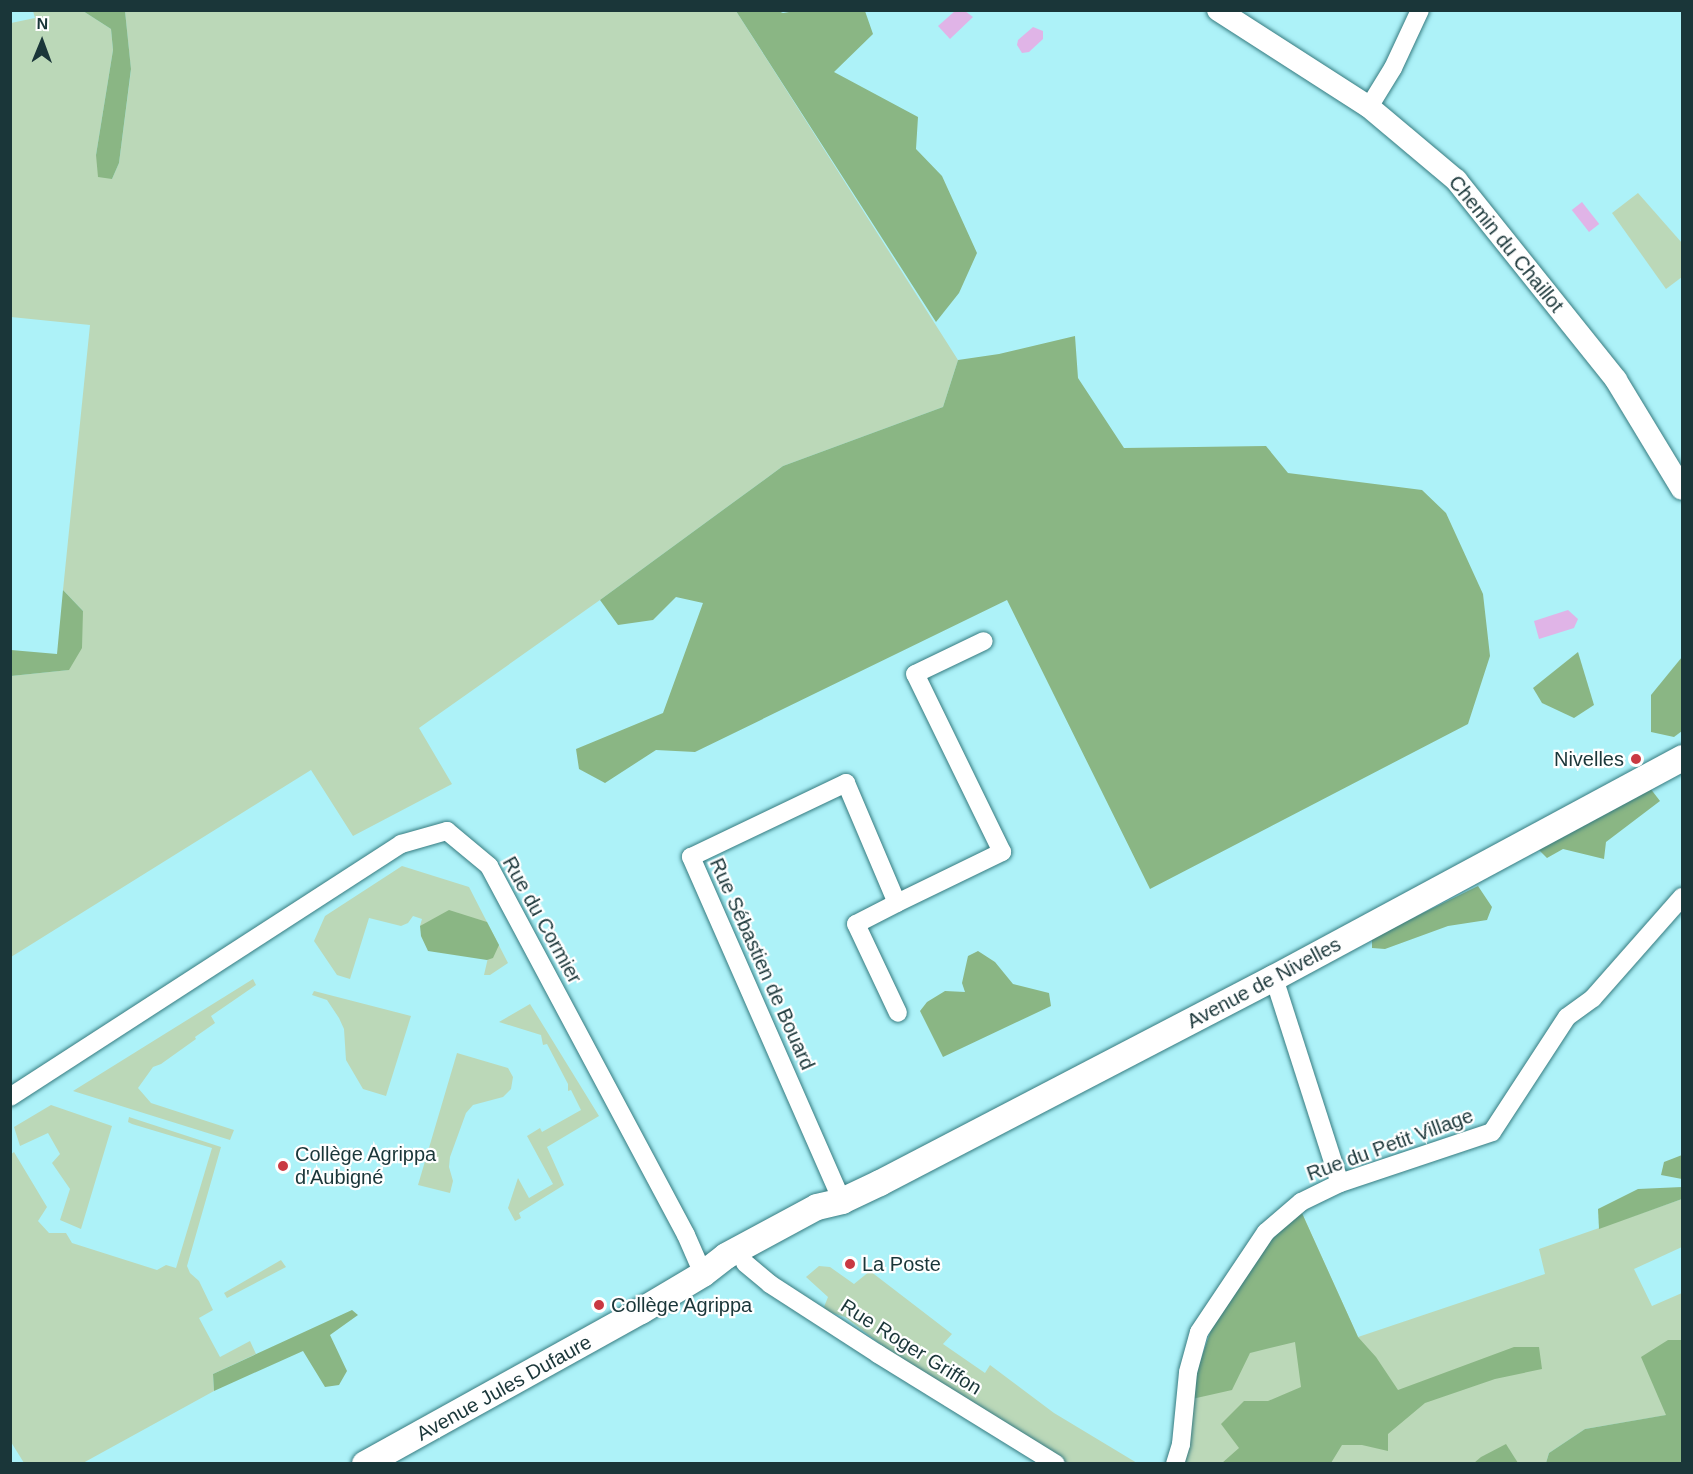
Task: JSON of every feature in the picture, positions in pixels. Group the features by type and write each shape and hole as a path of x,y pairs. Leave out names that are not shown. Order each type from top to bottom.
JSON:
{"main road":[{"name":"Avenue de Nivelles","path":"703,1274 726,1256 817,1207 842,1201 1274,978 1683,758"},
{"name":"Avenue de Nivelles","path":"703,1274 727,1273 827,1220 842,1201"},
{"name":"Avenue Jules Dufaure","path":"365,1464 531,1373 703,1274"}],"street":[{"name":"Chemin du Chaillot","path":"1218,10 1369,107 1456,180 1616,380 1683,489"},
{"path":"1369,107 1398,59 1420,10"},
{"path":"898,1013 856,924 1002,852 915,674 984,641"},
{"name":"Rue Sébastien de Bouard","path":"842,1201 691,857 846,783 897,903"},
{"name":"Rue du Cormier","path":"10,1097 401,844 447,831 489,866 686,1235 703,1274"},
{"name":"Rue du Petit Village","path":"1175,1464 1181,1444 1188,1372 1199,1332 1266,1232 1301,1202 1340,1183 1491,1132 1567,1017 1593,998 1683,897"},
{"path":"1274,978 1340,1183"},
{"name":"Rue Roger Griffon","path":"745,1263 770,1284 868,1348 1056,1464"}],"green space":[{"path":"33,11 83,11 111,29 113,50 96,155 112,179 119,163 131,70 125,11 736,11 958,360 943,407 783,466 600,600 419,728 452,784 353,836 311,770 11,957 11,676 68,670 83,611 63,590 90,325 11,317 11,23 35,18"},
{"path":"83,11 125,11 131,69 119,163 112,179 98,177 96,155 113,50 111,29"},
{"path":"736,11 783,13 865,11 873,34 834,72 918,117 916,149 942,176 977,253 959,293 936,322"},
{"path":"1638,193 1682,243 1682,277 1666,289 1612,213"},
{"path":"1075,336 1078,378 1124,448 1266,446 1288,473 1422,490 1446,513 1483,594 1490,656 1468,724 1150,889 1007,600 695,752 656,750 605,783 579,769 576,749 663,713 703,603 676,597 653,620 618,625 600,600 783,466 943,407 958,360 999,354"},
{"path":"63,590 83,611 82,648 69,670 11,676 11,650 57,654"},
{"path":"1578,652 1594,705 1574,718 1542,703 1533,688"},
{"path":"1682,657 1682,731 1674,737 1651,732 1651,695"},
{"path":"1650,788 1660,801 1606,842 1604,859 1563,849 1547,858 1536,847"},
{"path":"402,866 469,887 508,963 490,975 484,975 490,949 420,926 422,919 413,916 408,923 401,926 369,918 350,979 337,975 314,941 325,916"},
{"path":"1478,886 1492,907 1487,920 1448,926 1385,949 1372,948 1372,938"},
{"path":"449,910 487,922 499,945 493,958 487,960 428,951 421,936 420,926"},
{"path":"978,951 995,962 1013,984 1049,993 1051,1006 943,1057 920,1011 927,1002 945,991 965,992 962,983 968,956"},
{"path":"253,979 256,985 211,1016 215,1023 161,1064 153,1067 138,1088 151,1103 234,1130 230,1140 73,1091"},
{"path":"314,991 411,1016 386,1096 363,1089 346,1060 344,1029 339,1018 327,1000 312,995"},
{"path":"530,1004 599,1116 547,1147 564,1185 519,1213 521,1218 515,1221 508,1208 518,1178 529,1198 553,1184 527,1136 540,1128 542,1132 581,1110 571,1090 568,1091 568,1084 547,1044 543,1045 541,1035 499,1022"},
{"path":"457,1053 508,1068 513,1077 511,1089 503,1097 473,1105 466,1113 450,1157 449,1167 453,1181 450,1193 418,1185"},
{"path":"51,1105 112,1126 81,1229 60,1220 70,1189 52,1163 60,1154 48,1133 20,1146 14,1127"},
{"path":"129,1117 221,1147 187,1266 190,1273 199,1281 213,1310 199,1318 220,1357 250,1341 256,1354 213,1374 214,1391 83,1463 24,1463 11,1442 10,1155 14,1152 47,1207 38,1221 49,1233 66,1233 72,1243 157,1270 166,1265 176,1268 212,1148 132,1124 128,1122"},
{"path":"1682,1155 1682,1179 1661,1175 1664,1162"},
{"path":"1682,1187 1682,1199 1599,1229 1598,1209 1638,1189"},
{"path":"1682,1199 1682,1247 1634,1269 1652,1306 1682,1293 1682,1340 1668,1340 1667,1415 1585,1429 1549,1453 1546,1463 1180,1464 1199,1365 1301,1211 1358,1337 1545,1274 1539,1249"},
{"path":"1301,1211 1358,1337 1376,1357 1398,1390 1514,1347 1539,1347 1542,1369 1495,1379 1425,1403 1388,1434 1388,1451 1362,1445 1342,1445 1331,1463 1222,1463 1239,1448 1221,1424 1244,1401 1268,1401 1301,1387 1295,1342 1250,1353 1232,1390 1192,1399 1199,1365 1217,1312 1260,1251"},
{"path":"281,1260 286,1267 227,1298 224,1293"},
{"path":"819,1266 830,1267 854,1284 870,1271 952,1334 943,1344 985,1373 990,1365 1054,1413 1137,1463 1067,1463 918,1373 845,1317 827,1311 824,1307 828,1297 806,1277"},
{"path":"352,1310 358,1315 330,1335 347,1371 339,1385 325,1387 303,1351 214,1391 213,1374"},
{"path":"1668,1340 1682,1340 1682,1463 1546,1463 1549,1453 1585,1429 1666,1415 1641,1357"},
{"path":"1506,1444 1518,1463 1474,1463 1481,1457"}],"shaded area":[{"path":"955,11 965,11 973,17 950,39 938,26"},
{"path":"1033,27 1043,31 1043,39 1029,52 1022,53 1017,45 1018,40"},
{"path":"1582,202 1599,224 1589,232 1572,210"},
{"path":"1568,610 1578,619 1574,628 1539,639 1534,621"}],"place":[{"name":"Nivelles","path":"1636,759"},
{"name":"Collège Agrippa d'Aubigné","path":"283,1166"},
{"name":"La Poste","path":"850,1264"},
{"name":"Collège Agrippa","path":"599,1305"}]}
